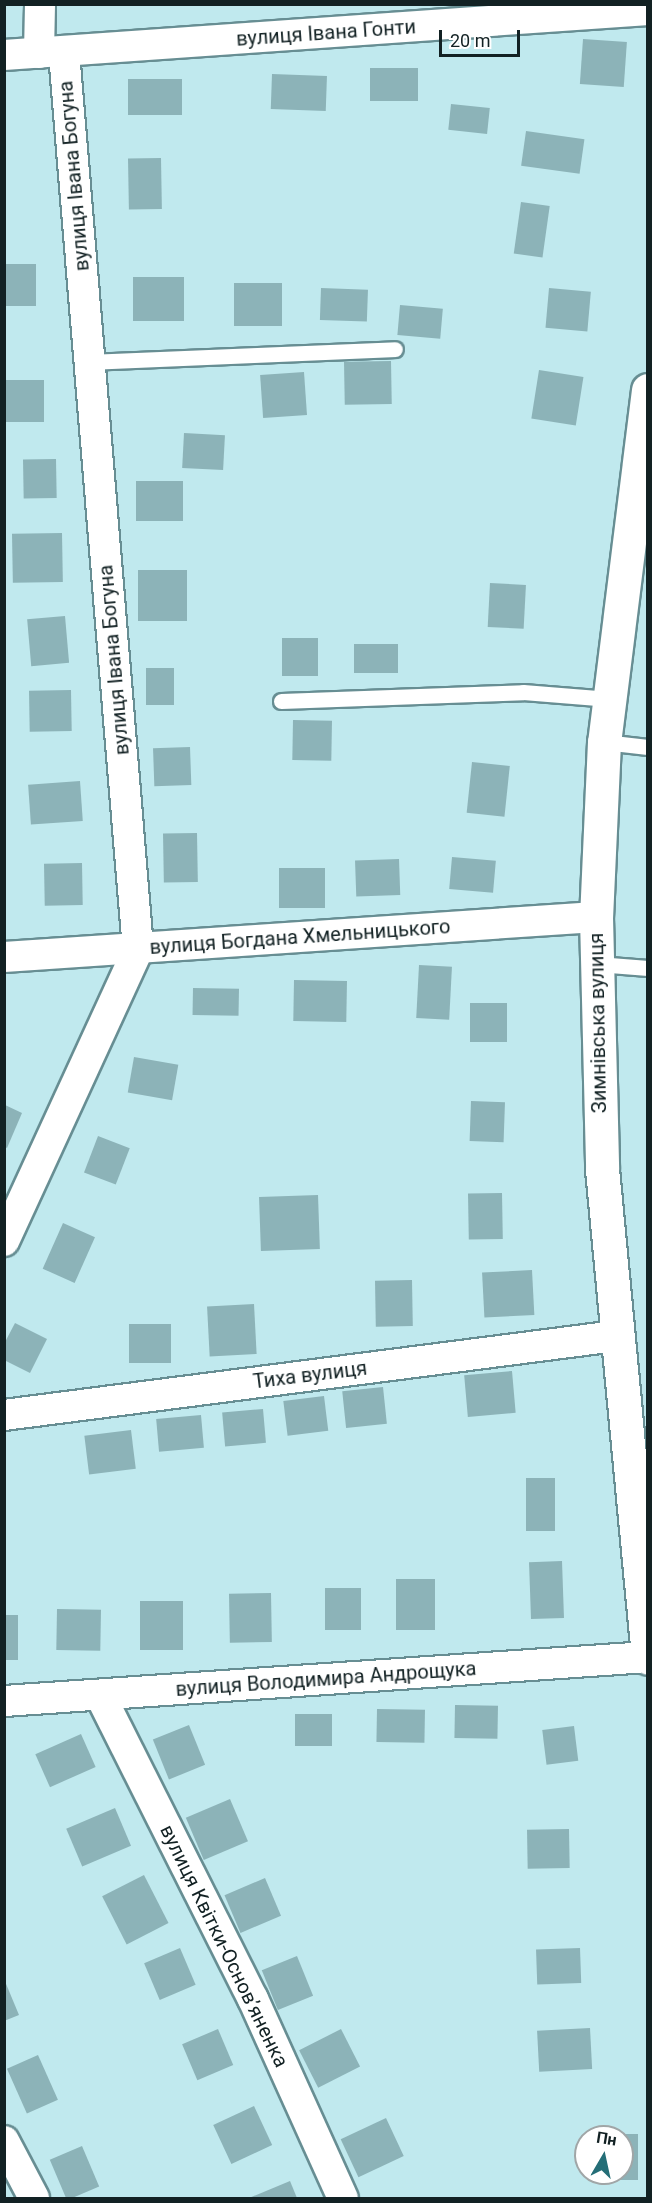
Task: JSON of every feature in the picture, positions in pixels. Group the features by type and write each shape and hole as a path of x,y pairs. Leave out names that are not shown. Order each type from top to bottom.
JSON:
{"main road":[{"name":"Зимнівська вулиця","path":"647,1657 640,1506 616,1335 602,1169 596,917 604,742 648,390"}],"street":[{"name":"вулиця Івана Богуна","path":"4,1241 138,949 89,362 52,52 40,4"},
{"name":"вулиця Івана Гонти","path":"4,55 648,10"},
{"name":"вулиця Богдана Хмельницького","path":"4,957 596,917"},
{"name":"Тиха вулиця","path":"4,1415 616,1335"},
{"name":"вулиця Володимира Андрощука","path":"4,1701 647,1657"},
{"name":"вулиця Квітки-Основʼяненка","path":"100,1695 253,1999 343,2199"},
{"path":"4,2140 20,2184"}],"lane":[{"path":"89,362 395,349"},
{"path":"281,701 523,692 610,699"},
{"path":"604,742 648,747"},
{"path":"597,964 648,968"}],"building":[{"path":"583,39 627,42 624,87 580,84"},
{"path":"370,68 418,68 418,101 370,101"},
{"path":"272,74 327,76 326,111 271,109"},
{"path":"128,79 182,79 182,115 128,115"},
{"path":"451,104 490,108 487,134 448,130"},
{"path":"526,131 584,139 580,174 521,166"},
{"path":"161,158 162,209 129,210 128,159"},
{"path":"521,202 550,206 542,258 514,253"},
{"path":"4,264 36,264 36,306 4,306"},
{"path":"133,277 184,277 184,321 133,321"},
{"path":"234,283 282,283 282,326 234,326"},
{"path":"321,288 368,290 367,322 320,320"},
{"path":"549,288 591,292 587,332 546,328"},
{"path":"400,305 443,309 440,339 397,335"},
{"path":"391,361 392,404 345,405 344,362"},
{"path":"539,370 583,377 576,425 531,418"},
{"path":"304,372 307,415 263,418 260,375"},
{"path":"6,380 44,380 44,422 6,422"},
{"path":"184,433 225,435 223,470 182,468"},
{"path":"56,459 57,498 24,499 23,460"},
{"path":"136,481 183,481 183,521 136,521"},
{"path":"62,533 63,582 13,583 12,534"},
{"path":"138,570 187,570 187,621 138,621"},
{"path":"490,583 526,585 524,629 488,627"},
{"path":"65,616 69,663 31,666 27,619"},
{"path":"282,638 318,638 318,676 282,676"},
{"path":"354,644 398,644 398,673 354,673"},
{"path":"146,668 174,668 174,705 146,705"},
{"path":"71,690 72,731 30,732 29,691"},
{"path":"293,720 332,721 331,761 292,760"},
{"path":"190,747 191,785 154,786 153,748"},
{"path":"472,762 510,766 504,817 467,813"},
{"path":"80,781 83,821 31,825 28,785"},
{"path":"197,833 198,882 164,883 163,834"},
{"path":"452,857 496,861 493,893 449,889"},
{"path":"399,859 400,895 356,897 355,861"},
{"path":"82,863 83,905 45,906 44,864"},
{"path":"279,868 325,868 325,908 279,908"},
{"path":"419,965 452,967 449,1020 416,1018"},
{"path":"294,980 347,981 346,1022 293,1021"},
{"path":"193,988 239,989 239,1016 193,1015"},
{"path":"470,1003 507,1003 507,1042 470,1042"},
{"path":"134,1057 178,1065 172,1100 128,1092"},
{"path":"471,1101 505,1102 504,1142 470,1141"},
{"path":"5,1105 22,1113 7,1148 5,1147"},
{"path":"98,1136 130,1148 116,1185 84,1172"},
{"path":"502,1193 503,1239 469,1240 468,1194"},
{"path":"318,1195 320,1249 261,1251 259,1197"},
{"path":"63,1223 95,1237 75,1283 43,1269"},
{"path":"532,1270 534,1315 484,1318 482,1273"},
{"path":"412,1280 413,1326 376,1327 375,1281"},
{"path":"254,1304 257,1354 210,1356 207,1306"},
{"path":"15,1323 47,1339 30,1373 4,1360 4,1344"},
{"path":"129,1324 171,1324 171,1363 129,1363"},
{"path":"512,1371 516,1413 468,1417 464,1375"},
{"path":"383,1387 387,1424 346,1428 342,1391"},
{"path":"324,1396 328,1431 288,1436 283,1401"},
{"path":"263,1409 266,1443 225,1446 222,1413"},
{"path":"201,1415 204,1448 159,1452 156,1419"},
{"path":"131,1430 136,1469 89,1474 84,1436"},
{"path":"526,1478 555,1478 555,1531 526,1531"},
{"path":"562,1561 564,1618 531,1619 529,1562"},
{"path":"396,1579 435,1579 435,1630 396,1630"},
{"path":"325,1588 361,1588 361,1630 325,1630"},
{"path":"271,1593 272,1642 230,1643 229,1594"},
{"path":"140,1601 183,1601 183,1650 140,1650"},
{"path":"57,1609 101,1610 100,1651 56,1650"},
{"path":"4,1615 18,1615 18,1660 4,1660"},
{"path":"455,1705 498,1706 497,1739 454,1738"},
{"path":"377,1709 425,1710 424,1743 376,1742"},
{"path":"295,1714 332,1714 332,1746 295,1746"},
{"path":"189,1725 205,1765 169,1779 153,1740"},
{"path":"574,1726 578,1761 547,1765 542,1730"},
{"path":"81,1734 96,1767 50,1787 35,1754"},
{"path":"230,1799 248,1841 204,1860 186,1818"},
{"path":"115,1808 131,1846 82,1866 66,1829"},
{"path":"569,1829 570,1868 528,1869 527,1830"},
{"path":"144,1875 169,1923 127,1944 102,1896"},
{"path":"265,1878 281,1916 241,1933 224,1895"},
{"path":"180,1948 196,1985 160,2000 144,1963"},
{"path":"580,1948 581,1983 537,1985 536,1950"},
{"path":"297,1956 313,1996 278,2010 262,1970"},
{"path":"4,1979 19,2015 4,2021"},
{"path":"590,2028 592,2069 539,2072 537,2031"},
{"path":"218,2029 233,2065 197,2080 182,2044"},
{"path":"341,2029 360,2066 318,2088 299,2050"},
{"path":"38,2055 58,2100 27,2114 7,2069"},
{"path":"254,2106 272,2145 231,2164 213,2125"},
{"path":"386,2118 404,2156 358,2177 341,2139"},
{"path":"634,2134 638,2134 638,2180 634,2180"},
{"path":"82,2146 99,2187 72,2198 66,2198 50,2160"},
{"path":"290,2181 297,2198 249,2198"}]}
